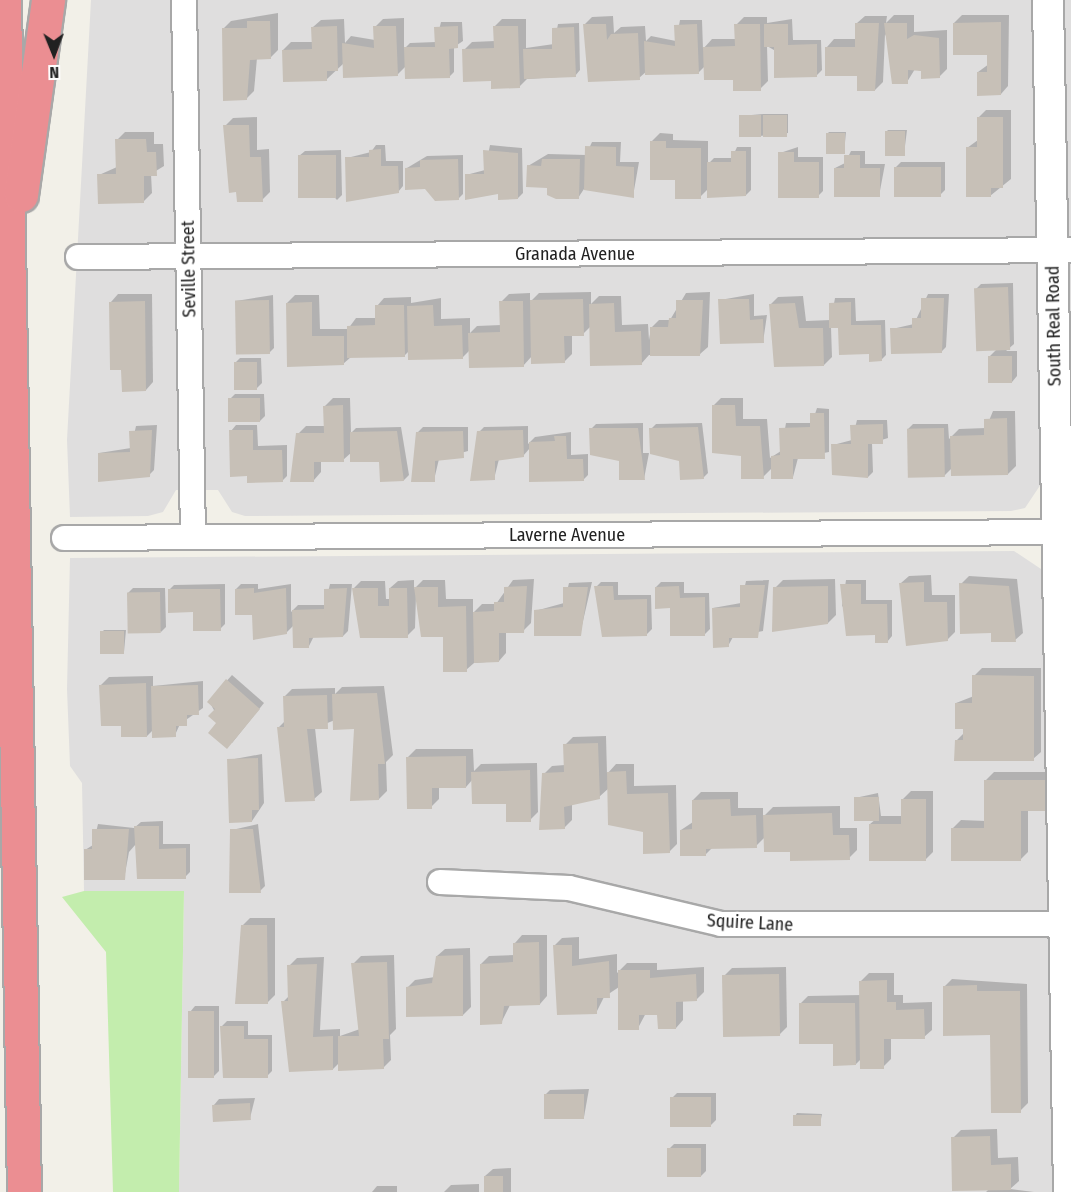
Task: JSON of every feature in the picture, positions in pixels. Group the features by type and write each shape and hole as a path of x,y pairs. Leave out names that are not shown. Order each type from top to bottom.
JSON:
{"highway":[{"path":"4,0 24,1192"},
{"path":"7,271 46,43 48,0"}],"street":[{"name":"Seville Street","path":"184,0 193,537"},
{"name":"South Real Road","path":"1048,0 1062,250 1064,924 1069,1192"},
{"name":"Granada Avenue","path":"78,257 1062,250"},
{"name":"Laverne Avenue","path":"63,538 1064,532"},
{"name":"Squire Lane","path":"440,882 569,888 721,924 1064,924"}],"shaded area":[{"path":"91,0 1071,0 1071,485 1041,484 1025,508 1011,511 245,516 232,512 218,490 176,490 163,512 148,516 70,517 67,440"},
{"path":"1014,551 1041,569 1042,583 1053,1192 179,1192 184,891 84,891 82,783 70,766 67,689 70,558"}],"green space":[{"path":"84,891 184,891 179,1192 113,1192 106,952 62,897"}],"building":[{"path":"247,21 270,21 271,59 250,60 247,100 223,101 222,28 247,28"},
{"path":"1001,22 1001,95 977,96 977,72 987,72 987,55 953,55 953,23"},
{"path":"855,23 879,23 875,91 857,91 857,76 825,76 825,47 855,47"},
{"path":"884,23 907,23 907,39 914,35 939,38 940,78 921,79 921,71 908,70 908,84 892,84"},
{"path":"583,24 606,24 607,40 611,34 638,33 640,80 588,82"},
{"path":"697,24 699,74 645,75 644,41 675,46 674,25"},
{"path":"734,24 760,24 761,91 733,91 733,80 704,80 703,47 735,46"},
{"path":"764,24 788,24 788,45 817,44 817,77 774,78 774,47 764,47"},
{"path":"337,26 338,71 327,71 327,81 283,82 282,50 312,49 311,27"},
{"path":"373,26 396,26 398,76 343,78 342,43 374,48"},
{"path":"458,26 458,48 449,49 450,78 405,79 404,47 435,47 434,27"},
{"path":"493,26 518,26 520,88 491,89 491,81 463,82 462,49 494,48"},
{"path":"574,27 576,77 524,79 523,49 552,49 552,28"},
{"path":"739,115 761,115 761,137 739,137"},
{"path":"763,115 787,115 787,137 763,137"},
{"path":"977,117 1003,117 1003,188 991,188 991,197 966,197 966,147 977,147"},
{"path":"223,125 249,125 250,157 261,157 263,202 237,202 236,192 229,193"},
{"path":"885,131 905,131 905,156 885,156"},
{"path":"826,133 845,133 845,154 826,154"},
{"path":"115,139 146,139 147,152 156,152 157,176 144,176 144,203 98,204 97,174 116,174"},
{"path":"650,141 666,141 666,148 701,148 701,199 675,199 675,180 650,180"},
{"path":"585,146 616,147 616,166 634,167 634,198 584,190"},
{"path":"381,149 381,166 398,166 399,193 346,202 345,157 369,157 369,150"},
{"path":"483,150 518,153 518,199 498,200 498,194 465,200 465,174 484,174"},
{"path":"731,151 746,151 746,196 707,198 707,162 731,162"},
{"path":"778,152 794,152 794,162 819,162 819,198 778,198"},
{"path":"298,155 336,155 336,198 298,198"},
{"path":"844,155 860,155 860,168 880,168 880,197 834,197 834,168 844,168"},
{"path":"458,159 459,200 435,201 425,189 405,190 405,168 420,167 420,160"},
{"path":"542,159 580,159 579,199 556,199 547,195 547,188 526,187 527,165 541,166"},
{"path":"894,167 941,167 941,197 894,197"},
{"path":"1008,287 1010,350 976,351 974,288"},
{"path":"921,298 944,298 942,353 891,354 890,328 912,328 912,318 921,318"},
{"path":"583,299 584,336 564,336 565,363 531,364 530,300"},
{"path":"718,299 749,299 750,320 763,319 764,343 720,344"},
{"path":"269,300 270,354 236,355 235,301"},
{"path":"676,300 703,300 700,356 650,356 650,327 668,327 669,318 676,318"},
{"path":"145,301 146,391 122,392 121,370 110,370 109,302"},
{"path":"499,301 523,301 524,367 469,368 468,333 500,332"},
{"path":"312,302 312,336 344,336 344,365 287,367 286,303"},
{"path":"851,302 851,325 881,325 882,361 869,362 869,354 839,355 838,328 829,328 829,303"},
{"path":"614,303 615,332 641,331 642,365 590,366 589,304"},
{"path":"795,303 799,328 823,328 824,366 774,367 769,304"},
{"path":"375,305 404,305 405,357 347,358 347,326 375,325"},
{"path":"433,305 434,326 462,325 463,359 408,360 407,306"},
{"path":"988,356 1012,356 1012,383 988,383"},
{"path":"234,362 257,362 257,390 234,390"},
{"path":"228,398 260,398 260,422 228,422"},
{"path":"343,405 344,462 314,462 314,482 290,482 296,433 324,433 323,406"},
{"path":"712,405 735,405 736,426 760,426 764,479 741,479 741,456 712,453"},
{"path":"810,413 824,413 825,459 793,459 793,479 771,479 771,456 780,455 779,428 810,427"},
{"path":"1007,418 1008,475 951,476 950,436 984,435 984,419"},
{"path":"883,424 883,444 868,444 868,478 832,475 831,444 851,444 850,425"},
{"path":"698,427 704,479 680,480 679,461 650,454 649,428"},
{"path":"589,428 638,428 645,480 619,480 619,461 590,455"},
{"path":"944,428 945,477 908,478 907,429"},
{"path":"152,430 150,477 98,482 98,453 130,452 129,431"},
{"path":"229,430 253,430 253,450 282,450 283,482 247,483 247,476 230,477"},
{"path":"523,430 524,457 495,461 495,480 470,481 477,431"},
{"path":"397,431 404,481 380,482 379,462 350,462 350,432"},
{"path":"463,431 464,458 435,461 435,482 411,482 416,432"},
{"path":"554,436 566,436 567,459 583,459 584,481 529,482 529,442 555,441"},
{"path":"924,582 924,602 947,602 948,641 906,646 899,583"},
{"path":"959,583 1009,586 1016,642 991,642 991,633 960,634"},
{"path":"840,584 861,584 861,604 887,604 888,643 875,643 875,635 846,636"},
{"path":"740,585 765,585 758,638 729,638 729,647 713,648 712,608 740,607"},
{"path":"527,586 524,633 499,633 499,662 474,663 473,612 494,611 494,602 504,602 504,587"},
{"path":"594,586 613,586 614,600 647,599 647,636 602,637"},
{"path":"679,586 680,598 705,597 705,636 670,636 670,608 655,609 655,587"},
{"path":"828,586 828,624 772,632 773,587"},
{"path":"414,587 438,587 438,607 466,606 467,672 443,672 443,637 421,637"},
{"path":"563,587 588,587 581,636 534,636 534,610 563,607"},
{"path":"254,588 254,593 286,588 287,634 253,640 252,615 235,615 235,589"},
{"path":"347,588 343,637 309,638 309,648 293,648 292,610 324,609 324,589"},
{"path":"352,588 378,588 378,606 389,606 389,588 407,588 408,638 360,638"},
{"path":"168,589 220,589 221,631 193,631 193,612 168,613"},
{"path":"160,592 161,633 128,634 127,593"},
{"path":"100,631 124,631 124,654 100,654"},
{"path":"972,675 1034,676 1034,761 954,761 955,740 963,740 963,729 955,729 955,703 972,703"},
{"path":"226,679 260,709 227,749 208,733 216,723 208,716 215,709 207,702"},
{"path":"146,683 147,737 121,737 121,726 101,726 99,685"},
{"path":"198,685 199,715 187,715 187,726 176,726 176,737 152,738 151,686"},
{"path":"377,693 385,764 378,764 379,800 350,801 354,729 333,730 332,694"},
{"path":"327,695 328,729 307,729 315,801 285,802 277,727 284,727 283,696"},
{"path":"598,743 600,799 564,807 565,829 539,830 542,773 564,772 563,744"},
{"path":"466,756 466,788 432,788 432,809 407,809 406,757"},
{"path":"258,758 259,810 252,810 252,822 229,823 227,759"},
{"path":"530,770 531,822 506,822 506,804 472,804 471,772"},
{"path":"626,771 627,794 668,793 670,853 643,854 643,832 608,825 607,772"},
{"path":"984,780 1046,780 1046,811 1021,811 1021,861 951,861 951,828 984,828"},
{"path":"854,797 879,797 879,821 854,821"},
{"path":"730,799 731,816 756,815 757,848 706,849 706,856 680,856 680,830 692,829 692,800"},
{"path":"901,799 926,799 926,861 869,861 869,824 901,824"},
{"path":"832,813 833,835 849,835 850,860 790,861 790,852 764,852 763,815"},
{"path":"134,826 159,826 159,849 186,848 186,879 137,879"},
{"path":"92,829 129,829 125,880 84,880 84,849 92,849"},
{"path":"230,829 253,829 261,893 229,893"},
{"path":"241,925 267,925 268,1004 235,1004"},
{"path":"539,942 540,1005 504,1006 502,1024 480,1025 480,964 513,962 513,943"},
{"path":"553,945 572,945 572,966 609,961 610,998 597,998 597,1014 557,1015"},
{"path":"463,955 463,1016 406,1017 406,987 432,983 436,956"},
{"path":"387,962 389,1039 383,1039 384,1069 338,1071 338,1036 359,1036 351,963"},
{"path":"317,964 313,1037 333,1036 333,1070 289,1072 281,1001 288,1001 287,965"},
{"path":"618,970 650,970 650,978 696,974 697,1001 676,1002 676,1029 658,1029 657,1015 639,1015 639,1030 618,1030"},
{"path":"779,974 780,1036 723,1037 722,975"},
{"path":"887,980 887,1002 896,1002 896,1010 924,1009 925,1039 884,1039 884,1069 860,1069 859,981"},
{"path":"977,985 977,991 1020,991 1021,1113 991,1113 990,1035 943,1036 943,986"},
{"path":"799,1003 855,1003 856,1065 833,1066 833,1044 799,1044"},
{"path":"188,1011 214,1011 214,1078 188,1078"},
{"path":"220,1026 244,1026 244,1039 268,1039 268,1078 223,1078"},
{"path":"544,1094 584,1094 584,1119 544,1119"},
{"path":"670,1097 711,1097 711,1127 670,1127"},
{"path":"250,1103 251,1120 213,1122 212,1105"},
{"path":"793,1115 821,1115 821,1126 793,1126"},
{"path":"990,1136 991,1165 1011,1164 1011,1190 952,1191 951,1137"},
{"path":"667,1148 701,1148 701,1177 667,1177"},
{"path":"484,1176 503,1176 503,1192 484,1192"}]}
